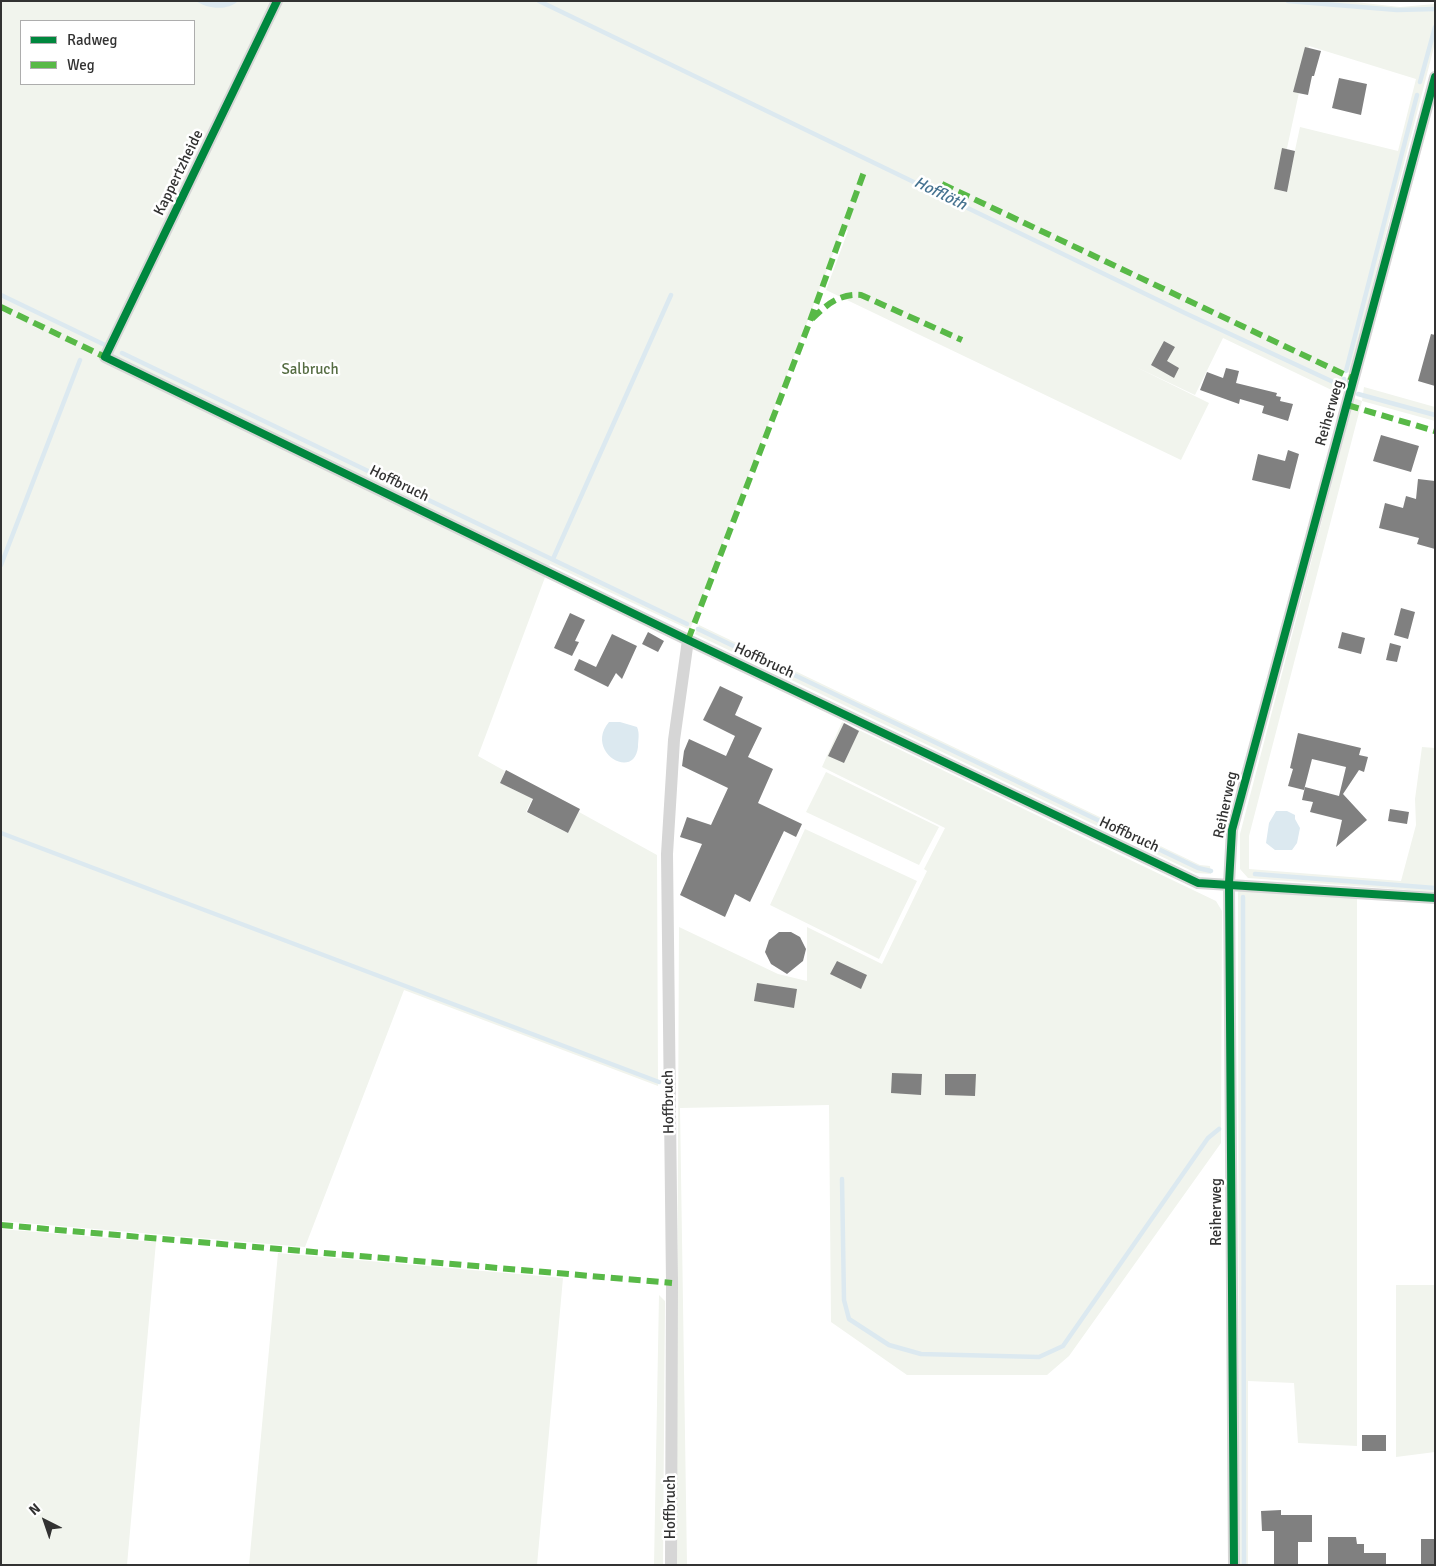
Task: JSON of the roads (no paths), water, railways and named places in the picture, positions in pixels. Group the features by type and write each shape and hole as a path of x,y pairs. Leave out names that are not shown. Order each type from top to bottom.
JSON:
{"street":[{"name":"Kappertzheide","path":"105,357 277,1"},
{"name":"Reiherweg","path":"1234,1565 1229,883 1232,830 1435,77"},
{"name":"Hoffbruch","path":"105,357 688,640 1198,882 1435,898"},
{"name":"Hoffbruch","path":"671,1565 672,1283 666,854 674,740 688,640"}],"waterway":[{"name":"Hofflöth","path":"539,1 1187,314 1342,386 1344,379"},
{"path":"1288,1 1397,10 1435,9"},
{"path":"1420,82 1435,27"},
{"path":"1346,371 1417,95"},
{"path":"1,295 105,345"},
{"path":"553,559 671,295"},
{"path":"122,353 687,624"},
{"path":"1,565 80,360"},
{"name":"Hofflöth","path":"1358,394 1435,415"},
{"path":"698,629 1198,868 1211,871"},
{"path":"1,833 659,1082"},
{"path":"1255,874 1435,888"},
{"path":"1243,897 1244,1565"},
{"path":"842,1179 844,1300 849,1319 889,1345 921,1354 1039,1357 1063,1346 1208,1138 1219,1129"}],"park label":[{"name":"Salbruch","path":"310,370"}]}
